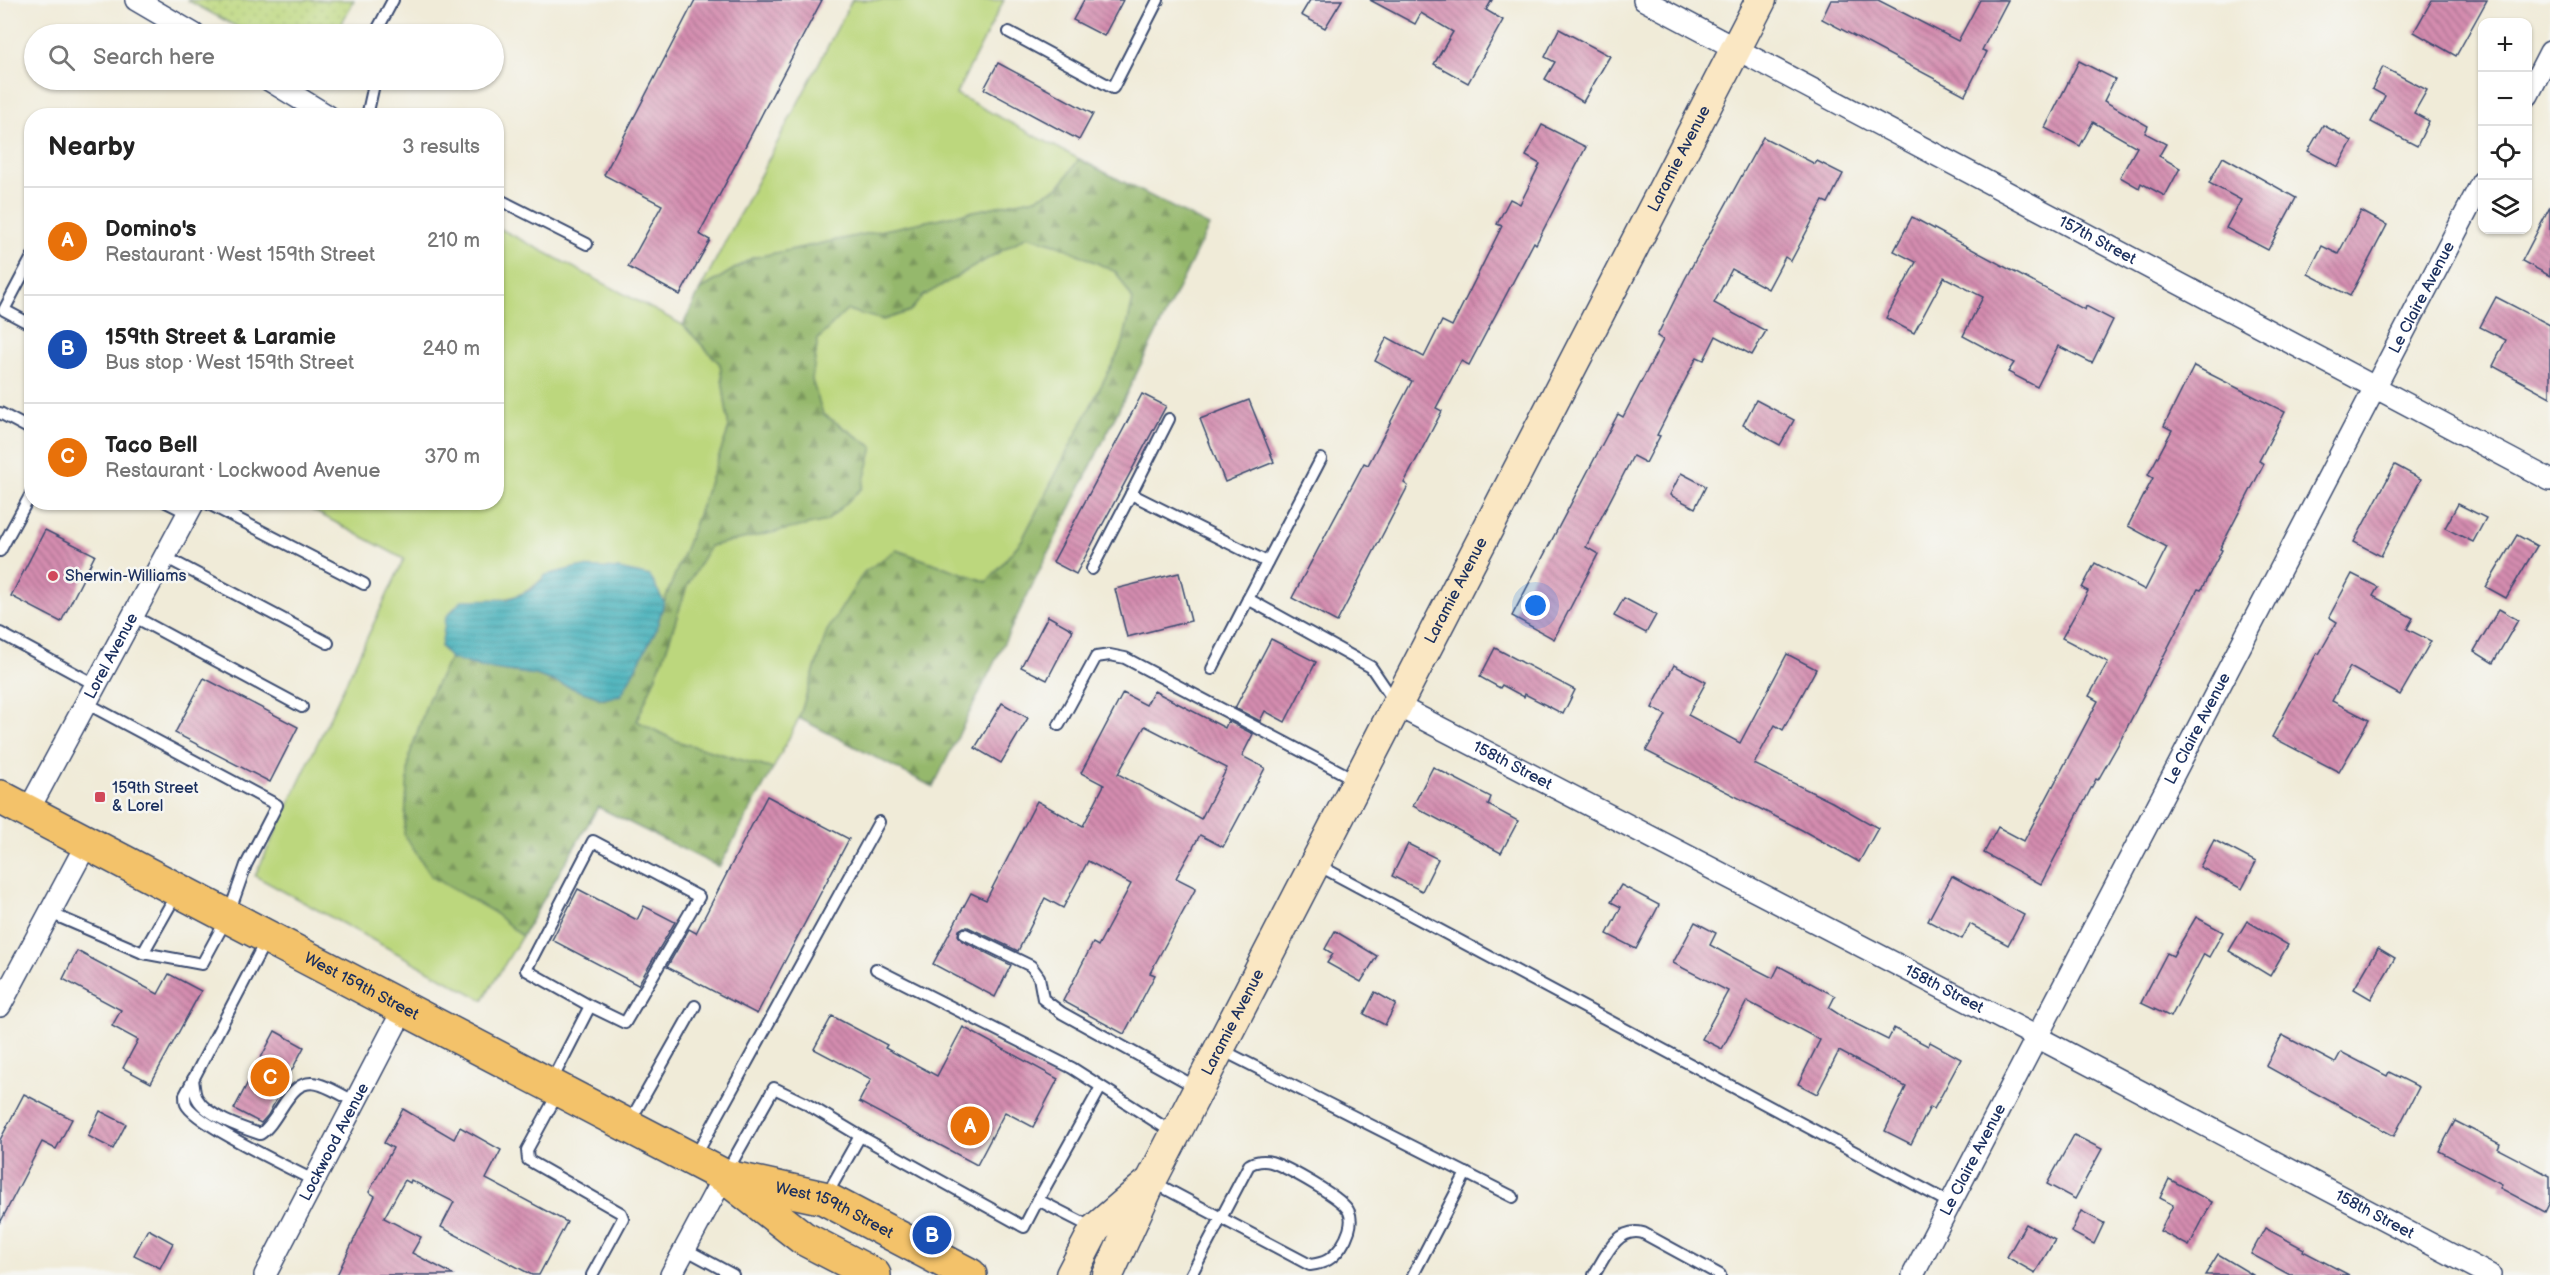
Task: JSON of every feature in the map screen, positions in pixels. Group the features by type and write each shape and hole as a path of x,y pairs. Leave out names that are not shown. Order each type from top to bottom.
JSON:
{"main road":[{"name":"West 159th Street","path":"14,804 724,1176 803,1238 874,1275"},
{"name":"West 159th Street","path":"724,1176 824,1198 970,1275"}],"street":[{"path":"136,0 177,24"},
{"name":"157th Street","path":"1644,0 2550,480"},
{"name":"Laramie Avenue","path":"1108,1275 1150,1181 1359,782 1761,0"},
{"path":"2532,87 2550,52"},
{"path":"285,90 315,108"},
{"name":"Le Claire Avenue","path":"1913,1275 2478,190"},
{"name":"Lorel Avenue","path":"14,804 91,694 194,510"},
{"name":"158th Street","path":"1398,706 2490,1275"},
{"path":"0,1006 87,843"},
{"name":"Lockwood Avenue","path":"265,1275 404,1008"},
{"path":"671,1275 724,1176"},
{"name":"Laramie Avenue","path":"1071,1275 1095,1229 1150,1181"}],"lane":[{"path":"380,24 393,0"},
{"path":"1009,32 1113,88 1158,0"},
{"path":"369,108 373,90"},
{"path":"504,202 587,244"},
{"path":"24,272 4,310 24,321"},
{"path":"0,413 24,426"},
{"path":"1092,569 1169,419"},
{"path":"1212,669 1321,459"},
{"path":"1131,494 1268,562"},
{"path":"0,551 24,507"},
{"path":"205,510 364,584"},
{"path":"165,558 328,643"},
{"path":"1248,599 1371,667 1398,706"},
{"path":"133,616 302,707"},
{"path":"0,633 91,694 277,805 246,865 228,916 202,964 143,953 50,913"},
{"path":"1059,725 1096,657 1110,655 1125,658 1359,782"},
{"path":"694,1160 879,822"},
{"path":"593,841 699,897 625,1023 590,1006 526,970 593,841"},
{"path":"1316,864 1950,1203"},
{"path":"143,953 178,891"},
{"path":"965,934 1031,966 1039,977 1043,999 1062,1013 1199,1089"},
{"path":"268,937 185,1095 186,1105 197,1116 315,1181"},
{"path":"876,969 1072,1068 1175,1134"},
{"path":"590,1006 526,1155 528,1161 621,1213 623,1218 592,1275"},
{"path":"628,1126 695,1006"},
{"path":"1220,1048 1513,1197"},
{"path":"193,1079 196,1098 208,1110 239,1127 260,1134 270,1128 292,1092 302,1083 321,1085 355,1102"},
{"path":"724,1176 774,1088 805,1103 1024,1227 1101,1086"},
{"path":"824,1198 860,1136"},
{"path":"1150,1181 1221,1218 1311,1264 1324,1264 1333,1257 1348,1235 1351,1223 1349,1211 1334,1195 1270,1162 1254,1161 1249,1165 1221,1218 1191,1275"},
{"path":"1414,1274 1466,1173"},
{"path":"1038,1200 1095,1229"},
{"path":"1594,1275 1613,1244 1622,1235 1633,1230 1720,1275"},
{"path":"685,1249 733,1275"}],"green space":[{"path":"187,0 354,0 341,24 231,24"},
{"path":"852,0 1004,0 956,94 1079,159 1059,187 1036,198 752,258 700,290"},
{"path":"1079,159 1209,226 933,787 799,718 827,631 864,572 896,550 987,582 1022,540 1123,343 1133,300 1116,272 1059,245 1027,236 923,296 910,311 883,320 847,310 818,339 812,380 823,414 873,447 862,488 827,521 710,546 687,586 664,656 637,721 676,741 773,769 719,867 598,807 522,936 492,911 432,877 404,835 409,757 428,700 450,658 481,667 536,675 603,699 621,695 656,630 664,602 729,428 720,364 683,325 700,290 752,258 1036,198 1059,187"},
{"path":"504,231 683,325 720,364 729,428 664,602 649,576 546,575 527,591 508,598 463,600 441,647 450,658 428,700 409,757 433,877 492,911 522,936 483,1000 255,876 404,559 312,510 504,510"},
{"path":"1027,236 1059,245 1116,272 1133,300 1123,343 1022,540 987,582 896,550 827,631 799,718 773,769 676,741 637,721 664,656 687,586 710,546 760,535 873,447 823,414 811,380 818,339 847,310 883,320 910,311 923,296"}],"water":[{"path":"578,567 619,569 650,576 664,602 656,630 621,695 603,699 536,675 481,667 450,658 441,647 446,617 462,600 508,599 531,590 546,575"}],"building":[{"path":"695,0 822,0 699,234 710,240 680,295 628,267 662,205 604,175"},
{"path":"1084,0 1123,0 1104,36 1073,20"},
{"path":"1310,0 1342,0 1325,28 1301,15"},
{"path":"1370,0 1492,0 1486,10 1503,20 1468,83 1434,64 1453,32 1421,13 1415,24"},
{"path":"1831,0 1878,0 1958,41 1980,0 2008,0 1982,50 1987,52 1965,95 1822,19"},
{"path":"2432,0 2487,0 2456,56 2414,32"},
{"path":"1559,29 1610,56 1583,102 1545,79 1555,62 1545,57"},
{"path":"2079,61 2115,79 2104,101 2148,126 2145,133 2166,144 2159,156 2180,168 2165,196 2141,183 2139,188 2120,177 2137,147 2093,122 2080,146 2045,128"},
{"path":"998,63 1093,114 1079,140 984,89"},
{"path":"2383,67 2427,90 2414,113 2429,121 2417,146 2371,122 2385,96 2372,89"},
{"path":"1542,125 1586,147 1536,244 1534,242 1469,365 1461,361 1436,408 1442,411 1404,483 1408,486 1337,622 1292,598 1364,463 1368,465 1412,381 1375,361 1387,337 1424,357 1442,321 1452,326 1502,226 1497,224 1510,199 1520,204 1540,164 1526,156"},
{"path":"2323,125 2352,141 2338,167 2308,151"},
{"path":"1763,137 1815,164 1817,161 1843,174 1828,203 1823,201 1791,261 1785,257 1768,289 1732,269 1714,303 1766,331 1752,355 1716,336 1704,360 1697,357 1657,435 1660,436 1646,463 1633,456 1586,547 1598,554 1554,639 1512,616 1618,414 1623,417 1663,340 1657,336 1685,279"},
{"path":"2223,157 2296,198 2268,250 2226,228 2241,200 2209,183"},
{"path":"2550,207 2550,276 2522,261"},
{"path":"2361,211 2387,225 2350,296 2308,274 2322,246 2338,254"},
{"path":"1912,217 2085,310 2086,306 2113,320 2092,363 2058,346 2037,387 2008,372 2014,363 1963,336 1983,297 1944,277 1914,333 1886,318 1916,262 1894,251"},
{"path":"2496,297 2550,325 2550,397 2493,366 2506,340 2480,327"},
{"path":"2194,366 2285,412 2259,461 2264,464 2220,549 2222,550 2201,590 2198,589 2119,743 2098,780 2096,779 2041,884 1984,853 1998,827 2024,841 2098,701 2089,696 2108,662 2062,638 2088,591 2082,588 2095,563 2145,590 2167,547 2128,526 2153,478 2148,475 2172,430 2164,426"},
{"path":"1142,394 1166,406 1076,574 1053,562"},
{"path":"1249,400 1274,462 1225,482 1200,419"},
{"path":"1756,400 1794,420 1780,445 1743,425"},
{"path":"2395,465 2421,479 2381,556 2354,542"},
{"path":"1681,473 1706,486 1695,508 1670,495"},
{"path":"2458,504 2486,518 2473,542 2445,528"},
{"name":"Sherwin-Williams","path":"45,530 95,555 61,622 11,596"},
{"path":"2517,535 2537,546 2506,598 2486,587"},
{"path":"1179,573 1191,621 1127,637 1115,589"},
{"path":"2352,574 2378,587 2373,596 2413,618 2407,629 2431,641 2400,695 2350,667 2332,701 2369,720 2339,772 2272,737 2317,653 2319,654 2337,622 2329,617"},
{"path":"1624,598 1656,615 1646,633 1614,616"},
{"path":"2499,609 2518,620 2493,663 2474,651"},
{"path":"1048,616 1073,630 1047,680 1021,667"},
{"path":"1271,639 1316,662 1285,722 1265,711 1260,721 1235,708"},
{"path":"1495,648 1575,690 1563,714 1525,694 1524,697 1502,685 1500,688 1480,677"},
{"path":"1787,654 1816,669 1783,730 1775,725 1754,764 1832,802 1878,828 1859,862 1802,830 1646,751 1666,715 1652,708 1674,665 1706,682 1688,715 1740,743"},
{"path":"204,678 298,727 270,782 175,733"},
{"path":"1154,691 1225,728 1228,721 1253,734 1242,756 1265,768 1223,847 1200,835 1176,878 1196,888 1150,973 1155,975 1124,1034 1063,1001 1093,943 1098,946 1131,884 1088,861 1063,908 1045,898 1018,951 968,927 959,930 958,935 962,941 1011,965 995,997 933,964 971,893 986,900 1037,801 1083,826 1104,785 1081,773 1123,693 1146,705","holes":["1145,726 1227,768 1201,819 1118,774"]},
{"path":"1002,703 1028,718 1001,763 975,748"},
{"path":"1433,767 1491,797 1488,805 1518,821 1501,853 1413,806"},
{"path":"767,796 849,839 757,1014 667,967 689,929 696,933"},
{"path":"2214,840 2256,862 2242,889 2200,867"},
{"path":"1408,844 1438,859 1422,891 1392,876"},
{"path":"1952,876 2024,915 2008,945 1970,924 1962,939 1928,921"},
{"path":"1621,885 1659,905 1636,949 1607,934 1621,907 1611,902"},
{"path":"578,889 637,920 644,906 675,922 638,985 552,940"},
{"path":"2196,917 2223,932 2209,957 2204,954 2171,1017 2141,1003 2167,953 2173,956"},
{"path":"2247,921 2288,945 2270,976 2229,951"},
{"path":"1695,922 1716,933 1710,945 1728,955 1773,978 1779,966 1835,996 1829,1008 1846,1019 1888,1040 1894,1028 1928,1046 1930,1042 1961,1059 1934,1109 1930,1107 1911,1144 1885,1131 1906,1087 1839,1051 1817,1094 1798,1084 1820,1040 1747,1001 1722,1049 1702,1039 1728,991 1673,963"},
{"path":"1335,931 1377,956 1361,982 1327,963 1333,954 1325,949"},
{"path":"2378,948 2395,958 2371,999 2354,989"},
{"path":"77,951 158,994 169,974 201,991 151,1083 123,1068 138,1040 112,1026 121,1010 63,979"},
{"path":"1375,992 1396,1004 1385,1025 1364,1014"},
{"path":"832,1016 887,1045 885,1048 937,1076 963,1027 1058,1079 1033,1127 1005,1112 977,1165 859,1102 871,1079 814,1049"},
{"path":"275,1031 304,1047 268,1115 261,1123 234,1109"},
{"path":"2282,1035 2335,1063 2341,1052 2387,1076 2389,1072 2419,1087 2394,1136 2266,1066"},
{"path":"24,1094 72,1119 56,1149 42,1142 0,1223 0,1140"},
{"path":"403,1109 454,1139 460,1127 501,1150 486,1179 567,1222 539,1275 532,1275 441,1227 454,1202 411,1180 410,1183 405,1180 384,1218 421,1237 412,1253 454,1275 337,1275 375,1196 369,1192 393,1148 384,1143"},
{"path":"100,1111 126,1124 113,1149 88,1136"},
{"path":"2455,1121 2500,1144 2498,1149 2550,1176 2550,1202 2545,1212 2500,1188 2502,1184 2439,1151"},
{"path":"2074,1135 2102,1149 2075,1199 2047,1184"},
{"path":"2169,1179 2212,1202 2189,1246 2160,1231 2173,1205 2160,1198"},
{"path":"2081,1211 2104,1223 2094,1244 2071,1232"},
{"path":"2026,1224 2055,1240 2035,1273 2007,1257"},
{"path":"2265,1228 2349,1275 2290,1275 2251,1254"},
{"path":"148,1229 173,1243 160,1268 134,1255"},
{"path":"2218,1254 2253,1275 2205,1275"}],"place":[{"name":"Sherwin-Williams","path":"53,576"},
{"name":"159th Street & Lorel","path":"100,797"},
{"name":"Taco Bell","path":"270,1077"},
{"name":"Domino's","path":"970,1126"},
{"name":"159th Street & Laramie","path":"932,1235"}]}
